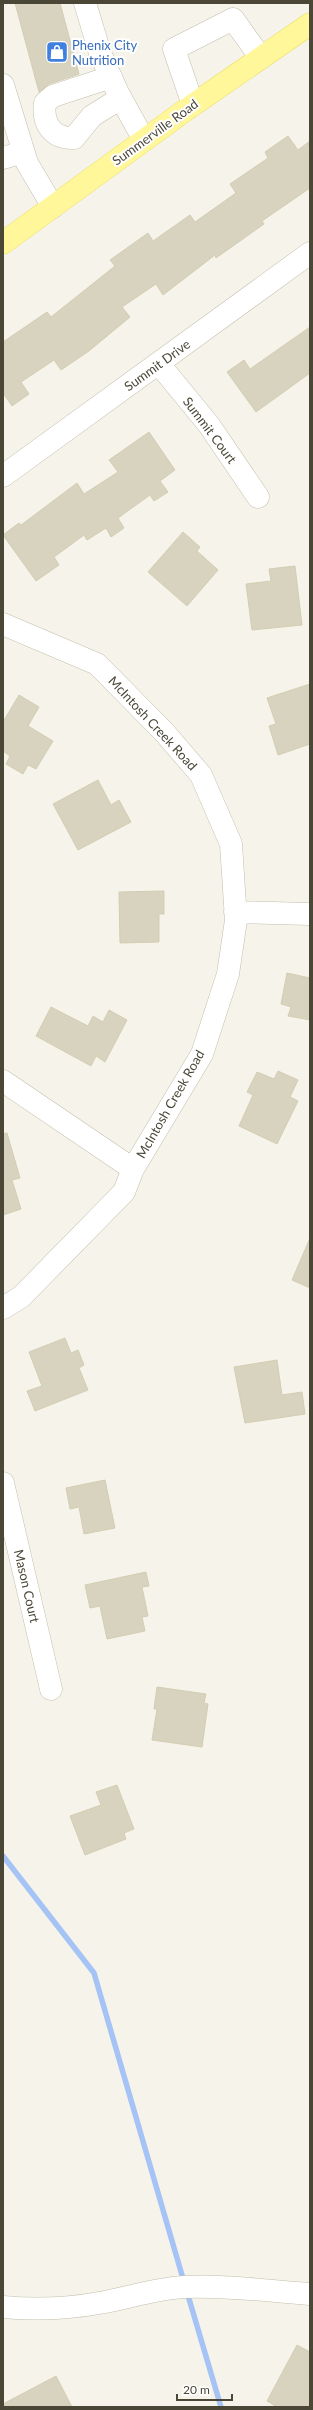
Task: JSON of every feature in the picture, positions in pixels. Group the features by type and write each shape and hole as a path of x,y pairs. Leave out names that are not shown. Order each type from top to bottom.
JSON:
{"main road":[{"name":"Summerville Road","path":"3,243 193,105 310,24"}],"street":[{"path":"85,3 100,53 121,98 144,140"},
{"path":"193,105 174,49 234,19 261,58"},
{"path":"111,77 53,96 45,103 43,114 47,126 64,138 74,138 96,113 121,98"},
{"path":"3,86 13,155 27,163 53,207"},
{"name":"Summit Drive","path":"3,476 310,253"},
{"name":"Summit Court","path":"159,364 208,425 258,497"},
{"name":"McIntosh Creek Road","path":"3,624 97,664 164,732 201,775 231,844 235,912 228,974 202,1054 133,1168 124,1192 21,1297 3,1308"},
{"path":"235,912 310,914"},
{"path":"3,1081 133,1168"},
{"name":"Mason Court","path":"3,1483 51,1689"},
{"path":"3,2307 36,2310 59,2309 100,2303 142,2292 183,2287 225,2287 310,2294"}],"building":[{"path":"15,3 60,3 79,74 49,84 39,92"},
{"path":"288,136 298,150 310,141 310,188 262,221 264,224 216,258 215,255 163,295 156,284 122,307 130,317 89,351 61,370 54,360 21,382 29,394 12,406 3,393 3,342 47,312 51,317 115,266 110,260 148,233 153,241 190,215 195,222 236,193 230,184 268,158 265,152"},
{"path":"310,327 310,373 256,412 227,372 244,360 250,369"},
{"path":"149,432 175,470 160,481 168,492 154,501 150,495 118,518 124,528 111,537 106,528 87,540 84,535 54,557 59,565 36,581 3,535 19,523 21,525 77,483 84,494 118,472 109,460"},
{"path":"183,532 200,547 197,551 218,570 187,606 148,572"},
{"path":"295,566 302,625 252,630 246,584 271,581 269,569"},
{"path":"310,684 310,744 278,755 269,726 276,724 267,698"},
{"path":"19,695 39,707 28,726 53,741 36,769 28,765 23,774 6,764 10,756 3,751 3,722"},
{"path":"98,780 111,805 119,800 131,822 78,850 53,804"},
{"path":"164,891 164,914 159,914 159,942 120,943 119,892"},
{"path":"287,973 310,978 310,1020 288,1016 291,1007 281,1004"},
{"path":"51,1007 88,1026 93,1016 103,1022 109,1010 127,1020 105,1062 96,1056 91,1066 36,1036"},
{"path":"278,1071 298,1080 290,1097 298,1101 277,1144 239,1126 253,1095 247,1092 257,1072 274,1079"},
{"path":"7,1133 20,1178 12,1180 21,1209 3,1215 3,1134"},
{"path":"310,1238 310,1288 292,1280"},
{"path":"65,1338 71,1353 78,1350 84,1365 79,1368 88,1390 35,1411 27,1391 42,1386 29,1352"},
{"path":"277,1360 282,1395 302,1392 305,1414 245,1423 234,1367"},
{"path":"105,1480 115,1528 84,1534 79,1507 70,1509 66,1488"},
{"path":"146,1572 149,1586 142,1587 148,1616 142,1617 145,1631 107,1639 100,1606 90,1608 85,1585"},
{"path":"157,1687 206,1694 204,1703 208,1704 202,1747 152,1740 157,1709 154,1709"},
{"path":"117,1785 134,1829 124,1833 126,1839 85,1855 70,1816 101,1805 96,1792"},
{"path":"297,2345 310,2352 310,2407 277,2407 267,2401"},
{"path":"56,2376 72,2407 3,2407 3,2404"}],"waterway":[{"path":"3,1856 94,1973 184,2282"},
{"path":"187,2292 221,2407"}],"place":[{"name":"Phenix City Nutrition","path":"57,52"}]}
